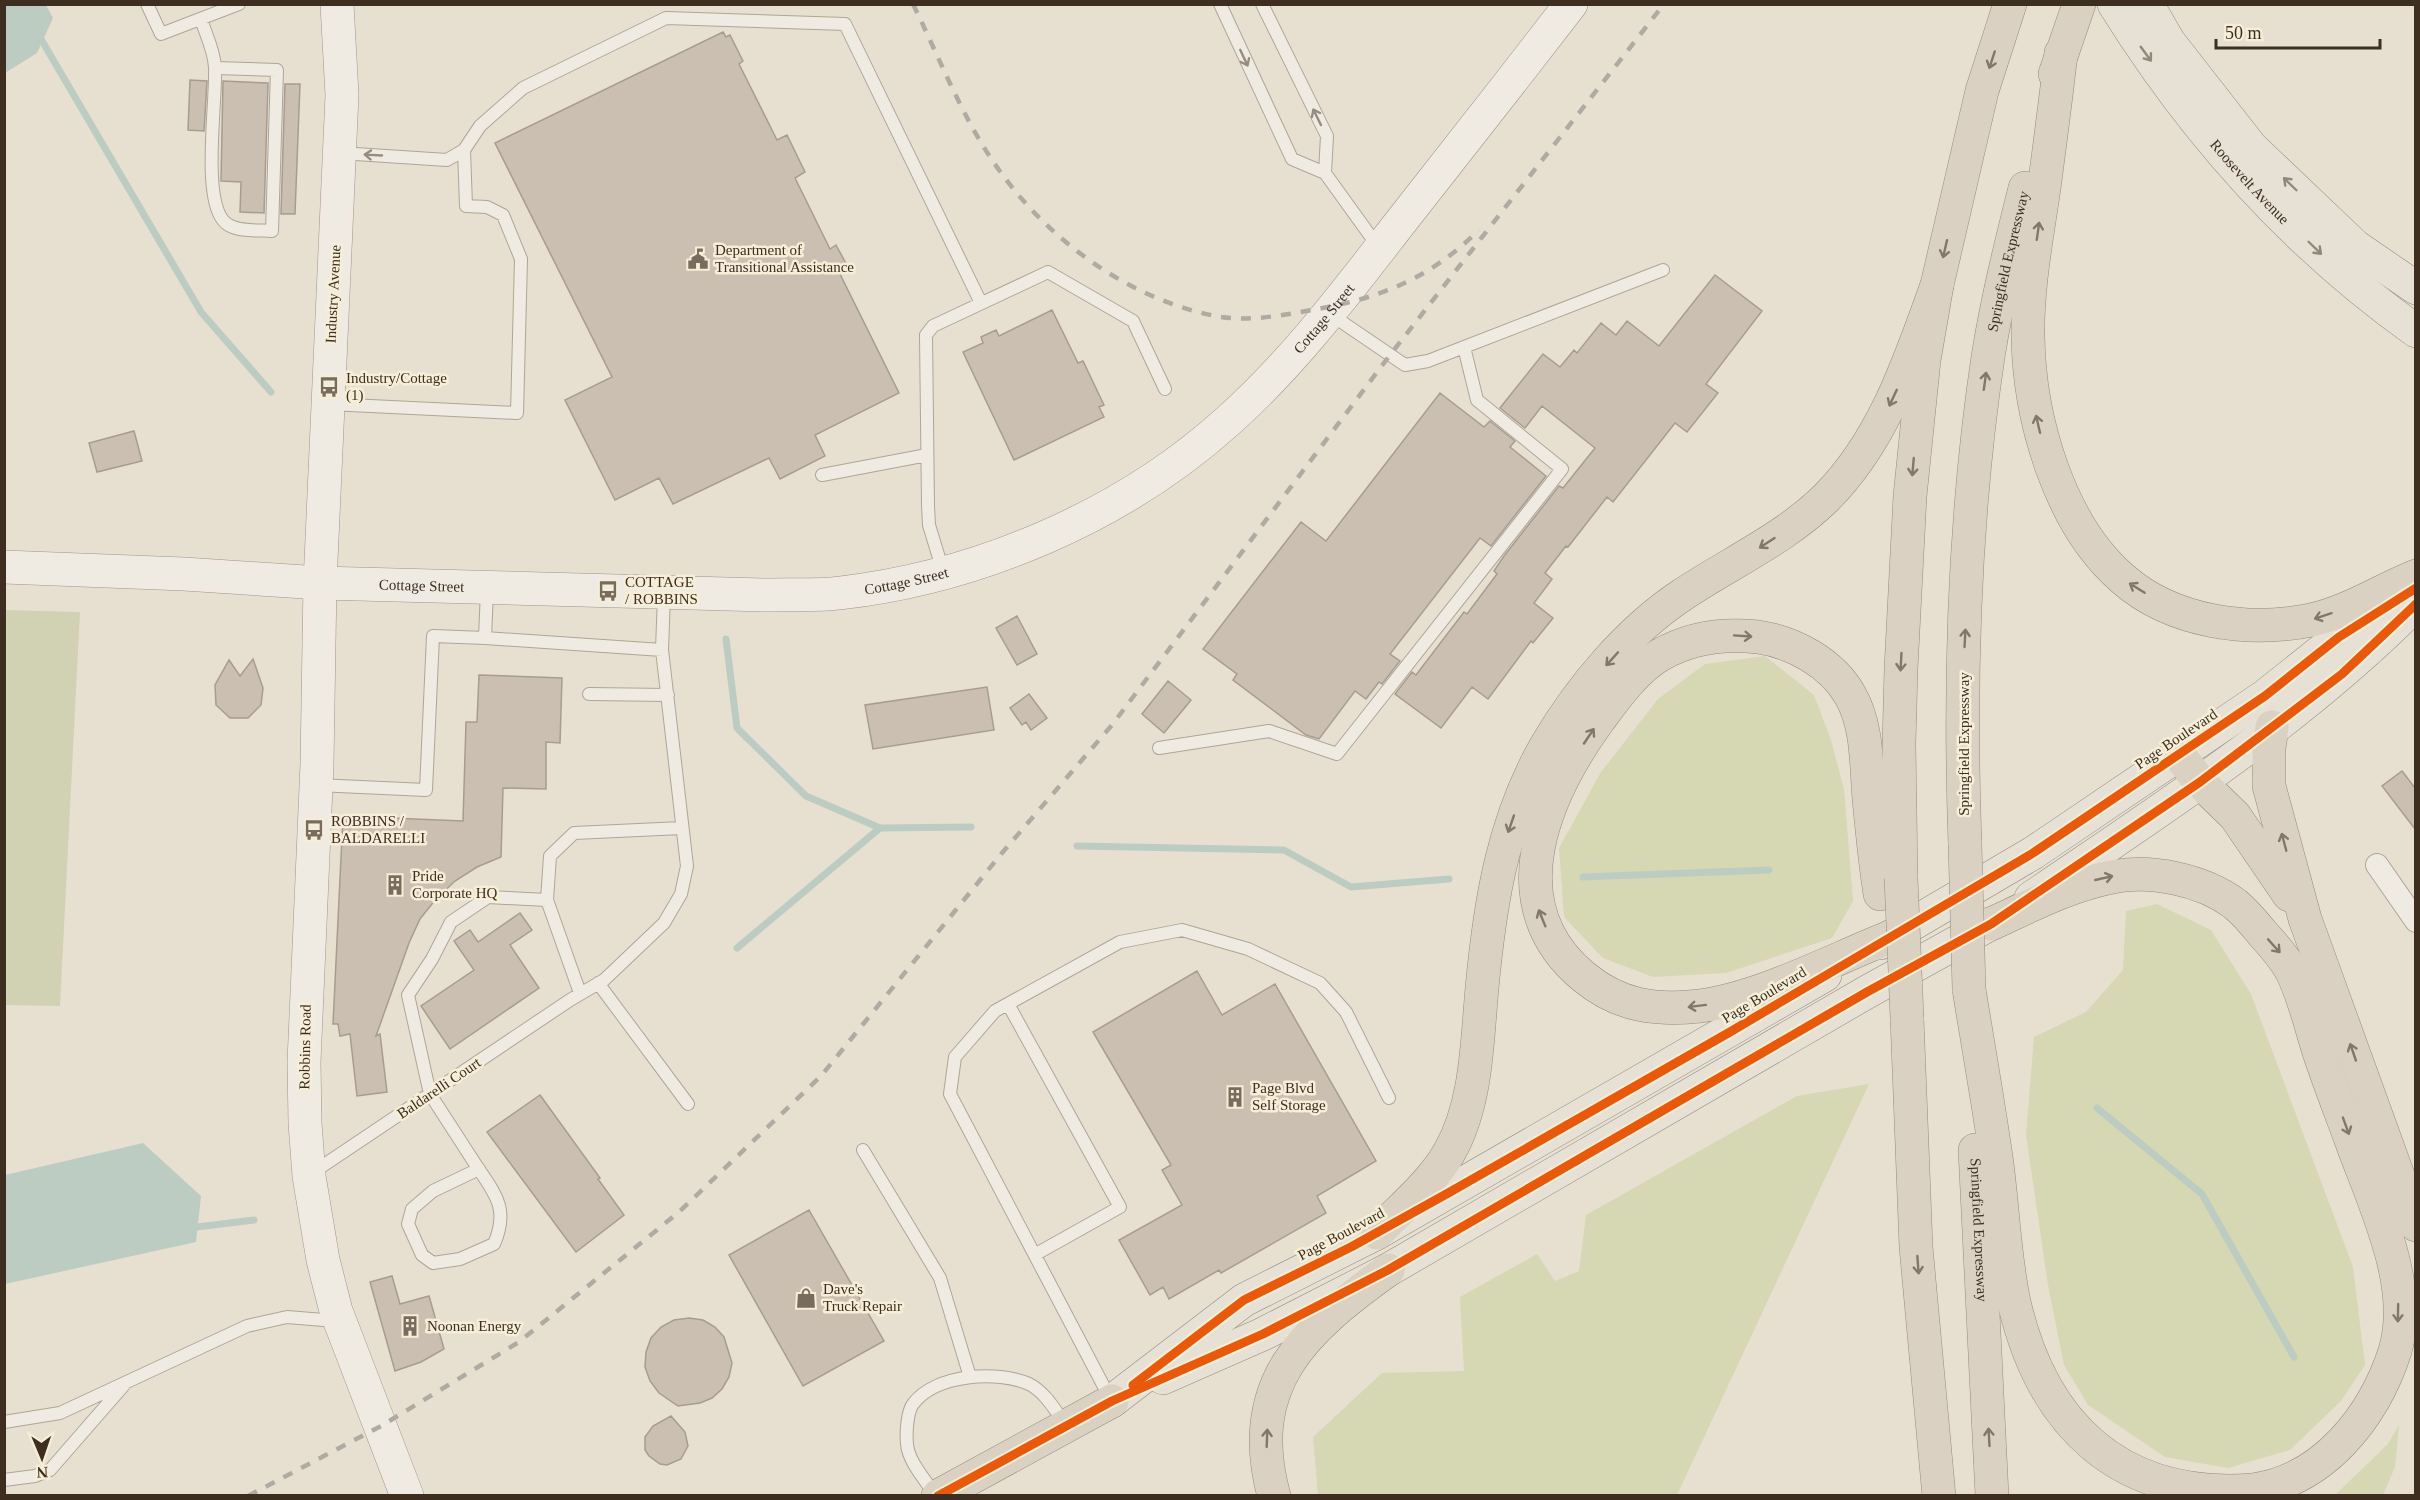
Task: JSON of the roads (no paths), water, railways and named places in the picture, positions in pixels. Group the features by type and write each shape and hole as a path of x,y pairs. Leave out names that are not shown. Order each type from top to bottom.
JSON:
{"highway":[{"path":"1890,886 1910,496 1924,360 1937,285 1982,91 2010,4"},
{"name":"Springfield Expressway","path":"1992,1496 1969,989 1965,844 1964,646 1972,516 1983,396 2009,253 2061,53 2079,4"},
{"path":"2061,53 2033,265 2028,338 2040,432 2056,476 2088,540 2122,579 2157,600 2199,618 2226,623 2264,624 2313,619 2415,576"},
{"path":"1377,1233 1438,1169 1449,1153 1460,1129 1472,1083 1486,940 1498,866 1515,811 1546,746 1593,679 1656,615 1688,591 1789,529 1832,491 1867,446 1887,411 1907,369 1937,285"},
{"path":"1890,937 1746,995 1701,1005 1640,1006 1623,1001 1594,985 1575,970 1558,949 1538,907 1536,854 1547,814 1572,763 1611,704 1642,669 1661,655 1696,640 1727,635 1749,636 1785,643 1813,657 1839,678 1854,701 1865,744 1890,886 1923,1323 1939,1496"},
{"path":"2272,727 2269,747 2269,786 2305,919 2415,1225"},
{"path":"2179,755 2200,782 2245,830 2305,919"},
{"path":"1969,989 1997,1160 2014,1302 2036,1371 2058,1410 2099,1454 2122,1470 2148,1482 2182,1492 2194,1494 2264,1488 2293,1478 2322,1460 2351,1433 2377,1394 2396,1346 2397,1291 2393,1259 2386,1233 2322,1060 2302,997 2284,958 2247,915 2228,900 2200,887 2158,875 2127,874 2095,880 1991,924"},
{"path":"1274,1496 1268,1467 1268,1424 1270,1407 1286,1366 1293,1354 1315,1329 1350,1298 1388,1270"},
{"path":"1922,1496 1923,1323"},
{"name":"Page Boulevard","path":"937,1496 1112,1401"}],"main road":[{"name":"Industry Avenue","path":"320,583 342,95 337,4"},
{"name":"Cottage Street","path":"4,567 184,574 320,583 487,586 664,593 838,594 906,583 982,562 1114,503 1174,464 1226,423 1268,383 1329,314 1571,4"},
{"name":"Roosevelt Avenue","path":"2114,4 2140,47 2221,153 2272,207 2364,294 2415,331"},
{"name":"Roosevelt Avenue","path":"2147,4 2169,42 2251,147 2355,246 2415,288"},
{"name":"Robbins Road","path":"320,583 316,785 304,1062 309,1176 322,1260 340,1322 407,1496"},
{"name":"Page Boulevard","path":"1112,1401 1244,1300 1377,1233 1731,1032 2033,853 2265,696 2339,637 2415,588"},
{"name":"Page Boulevard","path":"1112,1401 1263,1334 1388,1270 1857,998 1991,924 2200,782 2342,674 2415,604"}],"street":[{"path":"2377,865 2415,921"}],"lane":[{"path":"147,4 161,34 201,19 219,8 239,4"},
{"path":"1220,4 1292,159 1325,173 1380,249"},
{"path":"1262,4 1327,136 1325,173"},
{"path":"340,153 447,160 464,150 480,126 523,88 666,18 845,24 981,303"},
{"path":"201,19 215,68 211,187 218,211 226,224 238,228 272,231 277,70 215,68"},
{"path":"328,404 517,413 521,259 503,215 487,207 466,206 464,150"},
{"path":"1329,314 1405,365 1428,361 1663,270"},
{"path":"944,572 929,525 926,335 933,326 1048,272 1132,321 1165,389"},
{"path":"1159,748 1269,731 1337,754 1562,469 1477,400 1464,347"},
{"path":"822,475 927,455"},
{"path":"485,638 487,586"},
{"name":"Baldarelli Court","path":"309,1176 598,983 664,923 681,894 687,866 662,650 664,593"},
{"path":"316,785 426,790 433,636 662,650"},
{"path":"590,694 668,694"},
{"path":"575,997 546,900 550,856 574,833 682,828"},
{"path":"479,1169 433,1191 412,1209 408,1224 422,1255 434,1263 460,1259 494,1244 502,1225 501,1204 479,1169 430,1094 408,995 432,959 451,922 488,897 546,900"},
{"path":"1112,1401 950,1094 955,1057 995,1011 1119,942 1182,930 1248,949 1320,983 1346,1012 1389,1098"},
{"path":"598,983 688,1104"},
{"path":"1008,1004 1120,1207 1036,1254"},
{"path":"863,1150 940,1278 970,1377"},
{"path":"4,1422 60,1413 247,1326 287,1317 340,1322"},
{"path":"937,1496 906,1446 912,1405 925,1393 956,1378 1007,1377 1030,1385 1046,1397 1066,1425"},
{"path":"4,1480 35,1476 50,1470 127,1382"}],"waterway":[{"path":"38,34 201,312 271,392"},
{"path":"726,639 737,728 806,796 880,828 971,827"},
{"path":"737,948 880,828"},
{"path":"1077,846 1284,850 1351,887 1449,879"},
{"path":"1583,877 1769,870"},
{"path":"2097,1108 2202,1194 2294,1357"},
{"path":"189,1228 254,1220"}],"railway":[{"path":"913,4 974,131 999,170 1020,196 1068,244 1096,265 1156,298 1188,309 1231,318 1275,316 1332,306 1379,294 1420,275 1460,248 1479,230"},
{"path":"248,1496 381,1426 519,1342 679,1212 821,1076 1002,853 1112,725 1390,355 1664,4"}],"place":[{"name":"Department of Transitional Assistance","path":"698,259"},
{"name":"Industry/Cottage (1)","path":"329,387"},
{"name":"COTTAGE / ROBBINS","path":"608,591"},
{"name":"ROBBINS / BALDARELLI","path":"314,830"},
{"name":"Pride Corporate HQ","path":"395,885"},
{"name":"Page Blvd Self Storage","path":"1235,1097"},
{"name":"Dave's Truck Repair","path":"806,1298"},
{"name":"Noonan Energy","path":"410,1326"}]}
